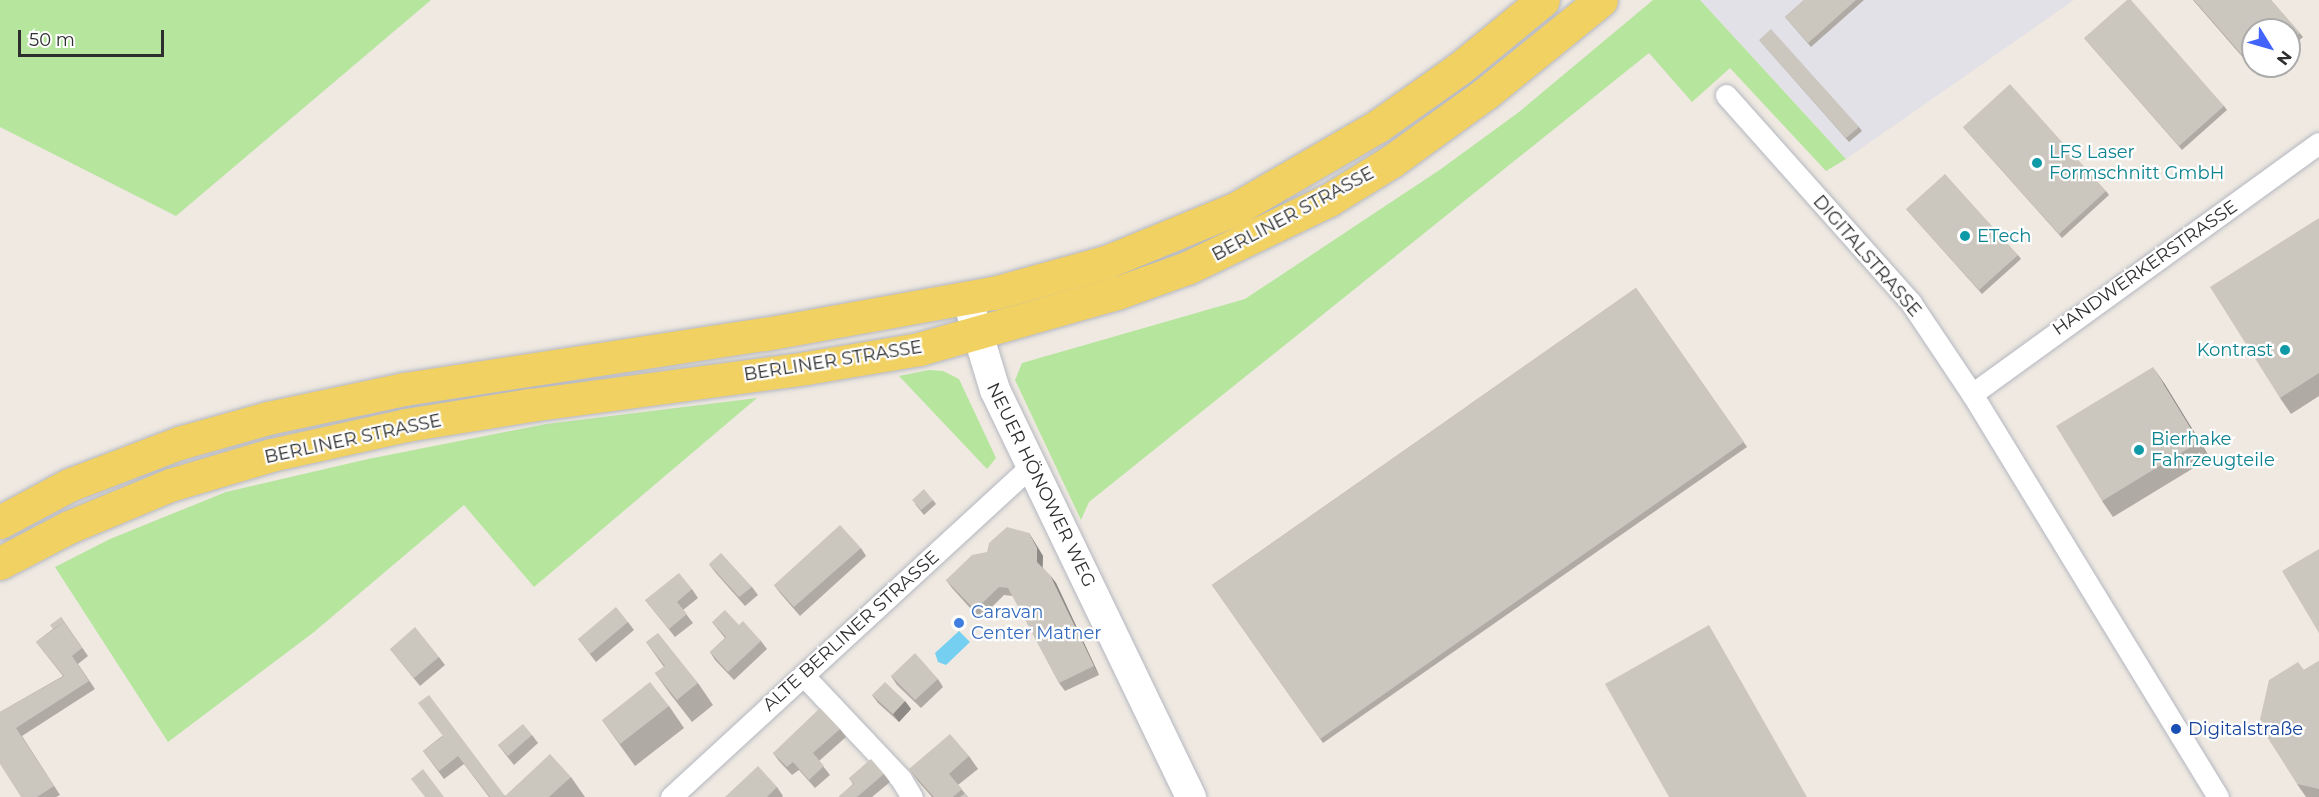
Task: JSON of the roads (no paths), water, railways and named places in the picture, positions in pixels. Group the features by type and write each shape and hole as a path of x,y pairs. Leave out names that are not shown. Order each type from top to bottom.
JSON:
{"main road":[{"name":"BERLINER STRASSE","path":"0,522 69,485 180,443 268,418 404,389 765,334 967,297 1106,262 1237,208 1377,126 1460,68 1543,0"},
{"name":"BERLINER STRASSE","path":"0,563 69,527 170,485 338,439 542,403 806,368 919,349 1117,293 1187,268 1329,200 1392,161 1485,94 1601,0"},
{"name":"NEUER HÖNOWER WEG","path":"967,297 976,334 995,390 1191,797"}],"street":[{"name":"DIGITALSTRASSE","path":"1726,95 1892,279 1972,394 2218,797"},
{"name":"HANDWERKERSTRASSE","path":"1972,394 2319,143"},
{"name":"ALTE BERLINER STRASSE","path":"671,797 1032,465"},
{"path":"803,675 901,778 912,797"}],"water":[{"path":"959,631 970,642 946,665 938,662 935,653"}],"place":[{"name":"LFS Laser Formschnitt GmbH","path":"2037,163"},
{"name":"ETech","path":"1965,236"},
{"name":"Kontrast","path":"2285,350"},
{"name":"Bierhake Fahrzeugteile","path":"2139,450"},
{"name":"Caravan Center Matner","path":"959,623"},
{"name":"Digitalstraße","path":"2176,729"}]}
